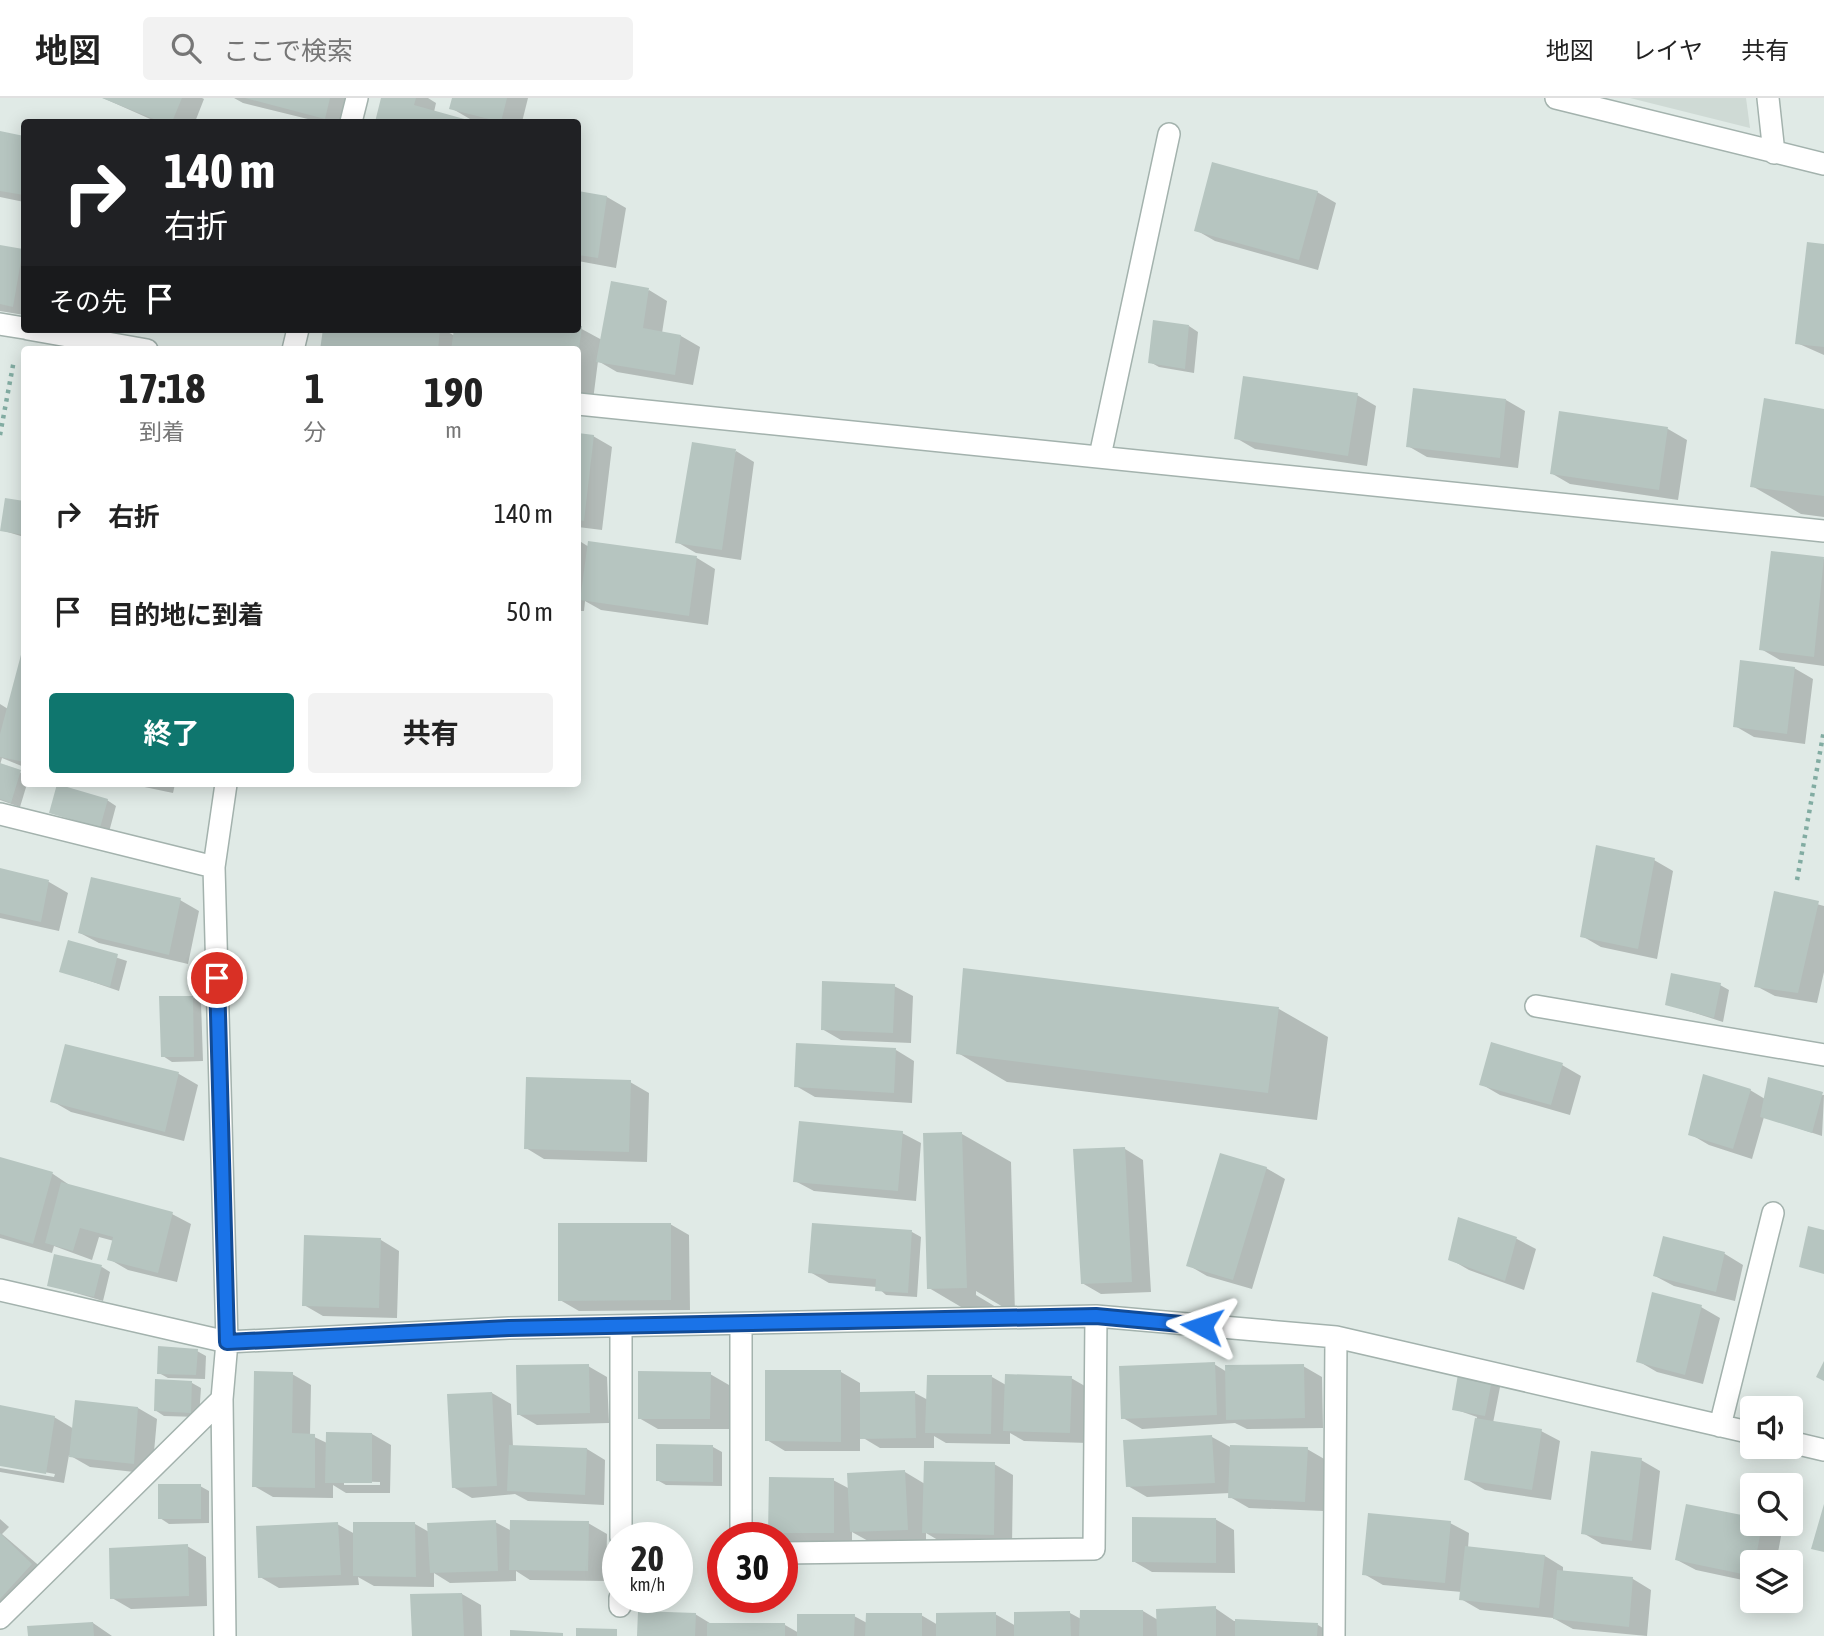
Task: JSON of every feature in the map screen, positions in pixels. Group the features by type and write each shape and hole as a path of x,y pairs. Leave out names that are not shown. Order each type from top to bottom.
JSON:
{"street":[{"path":"352,119 357,98"},
{"path":"1556,98 1824,164"},
{"path":"1768,98 1774,153"},
{"path":"1100,456 1169,134"},
{"path":"52,333 125,346"},
{"path":"581,404 1824,531"},
{"path":"225,1636 222,1398 227,1342 214,867 226,787"},
{"path":"0,814 214,867"},
{"path":"1536,1006 1824,1055"},
{"path":"1720,1426 1773,1213"},
{"path":"0,1290 227,1342 509,1328 1096,1316 1336,1337 1740,1430"},
{"path":"798,1553 1094,1549 1096,1316"},
{"path":"741,1325 741,1522"},
{"path":"621,1326 621,1522"},
{"path":"1334,1636 1336,1337"},
{"path":"0,1618 222,1398"},
{"path":"1803,1445 1824,1450"}],"path":[{"path":"0,435 18,327"},
{"path":"1797,880 1824,730"}],"shaded area":[{"path":"1630,98 1746,98 1750,128"}],"building":[{"path":"102,98 182,98 173,119 154,119"},
{"path":"245,98 330,98 325,119"},
{"path":"381,98 416,98 414,105 464,119 376,119"},
{"path":"452,98 507,98 502,119 489,119 449,109"},
{"path":"0,131 21,135 21,194 0,191"},
{"path":"1212,162 1318,191 1299,260 1194,231"},
{"path":"581,192 607,196 598,258 581,255"},
{"path":"1807,242 1824,244 1824,347 1795,344"},
{"path":"0,245 21,249 13,307 0,304"},
{"path":"611,281 649,288 643,328 681,335 675,375 596,362"},
{"path":"1153,320 1189,325 1185,369 1148,363"},
{"path":"582,326 580,346 452,346 453,333 581,333"},
{"path":"322,333 440,333 438,346 321,346"},
{"path":"1243,376 1358,393 1348,456 1234,439"},
{"path":"1413,388 1506,399 1500,458 1406,447"},
{"path":"1764,398 1824,409 1824,496 1750,487"},
{"path":"1559,411 1668,427 1659,490 1550,474"},
{"path":"581,433 594,435 584,521 581,520"},
{"path":"692,442 736,449 722,550 675,543"},
{"path":"5,498 21,501 21,534 0,531"},
{"path":"588,541 697,556 689,616 581,600"},
{"path":"1771,551 1824,557 1814,657 1759,650"},
{"path":"21,655 21,761 0,757 0,734"},
{"path":"1740,660 1795,667 1787,734 1733,727"},
{"path":"0,763 21,770 11,803 0,799"},
{"path":"56,787 67,787 108,799 100,828 49,813"},
{"path":"1596,845 1655,858 1638,949 1580,937"},
{"path":"0,868 49,880 41,922 0,913"},
{"path":"91,877 181,898 169,955 78,933"},
{"path":"1774,891 1819,901 1798,993 1754,987"},
{"path":"68,940 118,954 110,987 59,972"},
{"path":"963,968 1279,1007 1268,1093 956,1054"},
{"path":"1671,973 1721,983 1714,1018 1665,1005"},
{"path":"822,981 895,984 893,1033 821,1030"},
{"path":"159,996 193,996 194,1057 161,1057"},
{"path":"1491,1042 1563,1063 1551,1105 1479,1085"},
{"path":"796,1043 896,1048 894,1093 794,1087"},
{"path":"65,1044 179,1072 165,1132 50,1102"},
{"path":"1703,1074 1751,1089 1733,1149 1688,1135"},
{"path":"526,1077 631,1080 629,1152 524,1149"},
{"path":"1768,1077 1823,1092 1812,1133 1760,1117"},
{"path":"799,1121 903,1131 898,1191 793,1182"},
{"path":"962,1132 967,1288 927,1289 923,1133"},
{"path":"1125,1147 1132,1282 1081,1284 1073,1149"},
{"path":"1220,1153 1267,1167 1233,1280 1186,1266"},
{"path":"0,1157 53,1172 33,1244 0,1234"},
{"path":"61,1182 173,1212 158,1273 107,1260 113,1237 80,1228 73,1251 45,1243"},
{"path":"1458,1217 1517,1237 1505,1281 1448,1260"},
{"path":"558,1223 671,1223 671,1300 558,1301"},
{"path":"812,1223 912,1230 908,1293 875,1291 876,1279 808,1273"},
{"path":"1808,1226 1824,1230 1824,1274 1799,1267"},
{"path":"304,1235 381,1238 379,1308 302,1306"},
{"path":"1663,1236 1725,1252 1716,1292 1653,1276"},
{"path":"54,1254 102,1265 94,1297 47,1286"},
{"path":"1652,1292 1702,1305 1685,1375 1636,1362"},
{"path":"158,1346 198,1349 196,1375 157,1374"},
{"path":"1824,1361 1824,1381 1816,1377"},
{"path":"1215,1362 1217,1415 1121,1419 1119,1366"},
{"path":"589,1364 590,1413 517,1415 516,1365"},
{"path":"1304,1364 1305,1418 1226,1420 1225,1365"},
{"path":"765,1370 841,1370 841,1442 765,1441"},
{"path":"254,1371 293,1372 292,1433 315,1434 315,1488 252,1487"},
{"path":"638,1371 711,1372 710,1419 638,1419"},
{"path":"1005,1374 1072,1376 1070,1433 1003,1431"},
{"path":"1458,1374 1492,1380 1485,1416 1452,1410"},
{"path":"927,1375 992,1375 991,1434 925,1433"},
{"path":"155,1379 192,1381 191,1413 154,1411"},
{"path":"915,1391 916,1438 860,1439 860,1392"},
{"path":"492,1392 497,1486 452,1488 447,1394"},
{"path":"75,1400 138,1407 134,1464 69,1457"},
{"path":"0,1405 55,1416 46,1474 0,1466"},
{"path":"1475,1418 1542,1429 1532,1490 1464,1480"},
{"path":"326,1432 372,1433 372,1483 325,1483"},
{"path":"1212,1435 1215,1483 1126,1487 1123,1440"},
{"path":"656,1444 713,1445 713,1482 656,1481"},
{"path":"509,1445 587,1448 585,1495 507,1491"},
{"path":"1230,1445 1308,1447 1305,1502 1228,1498"},
{"path":"1591,1451 1642,1458 1632,1541 1581,1534"},
{"path":"924,1461 995,1462 994,1535 922,1533"},
{"path":"905,1470 908,1530 850,1532 847,1473"},
{"path":"769,1477 834,1478 834,1533 798,1533 798,1522 768,1522"},
{"path":"158,1484 201,1484 201,1519 158,1519"},
{"path":"1686,1504 1740,1515 1740,1536 1760,1536 1757,1550 1740,1550 1740,1574 1675,1560"},
{"path":"1824,1504 1824,1552 1811,1549"},
{"path":"1368,1513 1451,1521 1445,1583 1362,1575"},
{"path":"1132,1517 1216,1518 1216,1563 1132,1562"},
{"path":"496,1520 498,1571 430,1573 427,1523"},
{"path":"510,1520 589,1521 588,1571 509,1570"},
{"path":"338,1522 341,1575 258,1578 256,1526"},
{"path":"353,1522 415,1522 416,1577 353,1576"},
{"path":"0,1533 32,1564 0,1599"},
{"path":"188,1544 189,1596 110,1599 109,1548"},
{"path":"1465,1546 1545,1555 1539,1608 1459,1600"},
{"path":"1557,1570 1633,1577 1629,1627 1553,1619"},
{"path":"462,1593 464,1636 412,1636 410,1594"},
{"path":"1216,1606 1216,1636 1157,1636 1156,1609"},
{"path":"1080,1610 1143,1610 1143,1636 1079,1636"},
{"path":"1070,1611 1071,1636 1014,1636 1014,1612"},
{"path":"996,1612 996,1636 936,1636 936,1613"},
{"path":"638,1613 696,1613 695,1636 637,1636"},
{"path":"866,1613 922,1613 922,1636 865,1636"},
{"path":"797,1614 855,1614 854,1636 797,1636"},
{"path":"1235,1619 1318,1623 1317,1636 1235,1636"},
{"path":"93,1622 94,1636 28,1636 27,1626"},
{"path":"707,1623 785,1623 785,1636 707,1636"},
{"path":"576,1628 617,1629 617,1636 576,1636"},
{"path":"510,1630 563,1633 563,1636 510,1636"}],"route":[{"path":"217,978 227,1342 509,1328 890,1323 1096,1316 1202,1326"}]}
